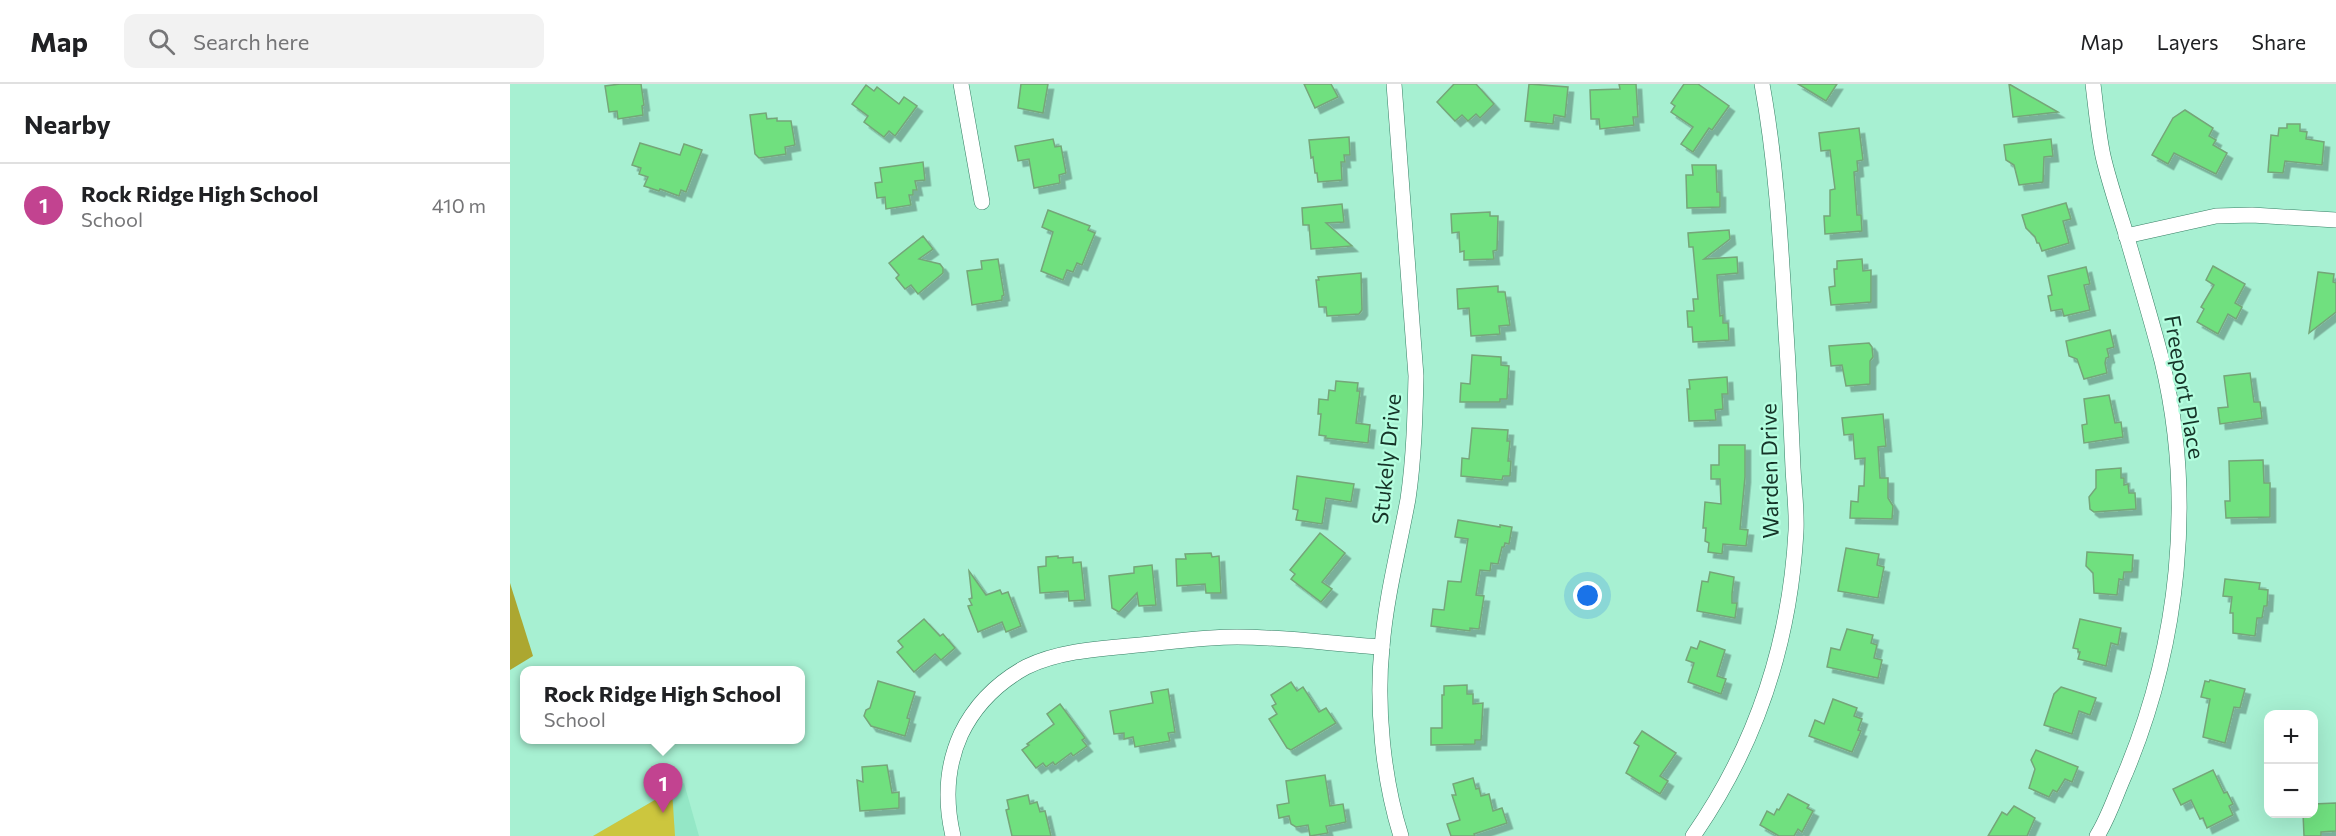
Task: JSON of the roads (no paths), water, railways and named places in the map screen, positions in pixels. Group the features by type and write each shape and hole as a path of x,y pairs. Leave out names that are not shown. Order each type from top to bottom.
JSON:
{"street":[{"path":"962,84 982,202"},
{"name":"Stukely Drive","path":"1394,84 1416,376 1408,496 1382,648 1381,721 1395,818 1401,836"},
{"name":"Warden Drive","path":"1693,836 1734,771 1776,665 1789,598 1796,530 1777,181 1762,84"},
{"name":"Freeport Place","path":"2093,84 2104,158 2162,363 2174,435 2179,531 2175,586 2161,663 2141,735 2104,834"},
{"path":"2126,236 2216,216 2252,215 2336,220"},
{"path":"953,836 948,814 947,792 951,760 958,740 968,720 982,701 999,684 1028,667 1063,654 1236,637 1382,648"}],"place":[{"name":"Rock Ridge High School","path":"663,813"}]}
